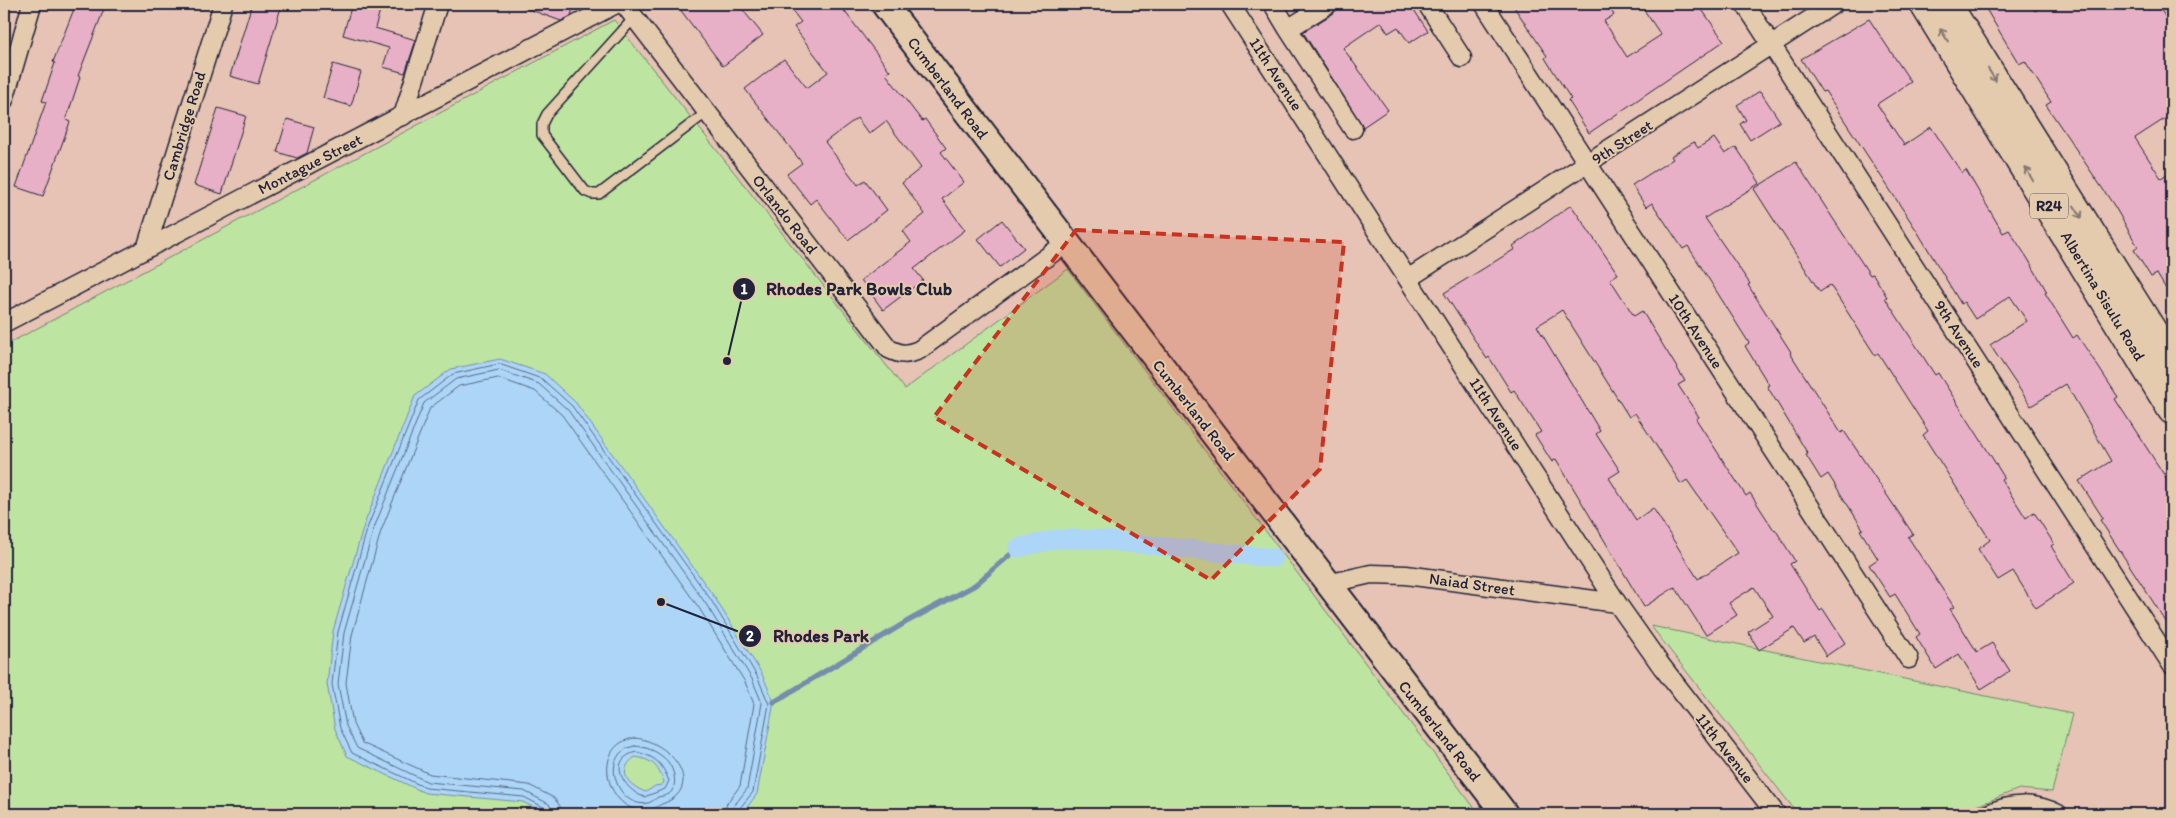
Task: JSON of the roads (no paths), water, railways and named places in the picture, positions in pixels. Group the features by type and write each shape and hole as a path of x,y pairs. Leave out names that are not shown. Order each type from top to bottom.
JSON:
{"main road":[{"name":"Albertina Sisulu Road","path":"1924,4 2172,410"},
{"name":"Albertina Sisulu Road","path":"1948,4 2172,362"}],"street":[{"path":"4,100 32,4"},
{"name":"Cambridge Road","path":"146,249 222,4"},
{"path":"403,116 438,4"},
{"name":"Montague Street","path":"4,324 616,4"},
{"name":"Cumberland Road","path":"884,4 1505,814"},
{"name":"11th Avenue","path":"1230,4 1409,278 1617,603 1660,664 1776,814"},
{"path":"1273,4 1353,129"},
{"path":"1288,29 1328,4"},
{"path":"1427,4 1462,58"},
{"name":"10th Avenue","path":"1484,4 1909,659"},
{"name":"9th Avenue","path":"1745,4 2170,657"},
{"name":"9th Street","path":"1409,278 1834,4"},
{"name":"Orlando Road","path":"629,11 889,349 902,355 919,350 1066,243"},
{"name":"Naiad Street","path":"1328,584 1370,574 1406,575 1617,603"},
{"path":"1988,814 2001,808 2028,806 2044,807 2058,814"}],"lane":[{"path":"629,11 547,114 542,124 542,136 584,191 599,194 707,112"}],"water":[{"path":"500,359 545,374 576,403 715,598 762,674 774,702 757,794 742,814 546,814 523,802 425,793 347,756 335,729 327,684 333,631 364,525 415,396 451,369","holes":["635,757 654,764 664,782 662,785 655,786 646,792 634,786 625,773 629,762"]}],"waterway":[{"path":"1018,548 1057,539 1091,539 1273,558"},
{"path":"774,702 908,621 975,585 1018,548"}],"place":[{"name":"Rhodes Park Bowls Club","path":"727,361"},
{"name":"Rhodes Park","path":"661,602"}]}
